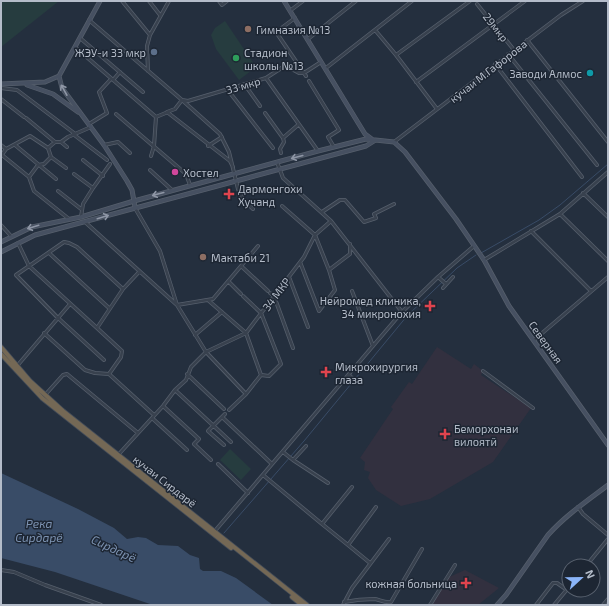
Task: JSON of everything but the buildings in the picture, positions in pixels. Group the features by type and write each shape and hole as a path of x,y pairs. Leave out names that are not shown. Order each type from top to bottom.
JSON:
{"highway":[{"path":"1,347 42,398 302,605"},
{"path":"1,354 16,367"},
{"name":"кучаи Сирдарё","path":"16,367 45,395 213,533"},
{"path":"290,594 307,605"}],"main road":[{"path":"1,84 25,84 50,81 60,76 100,1"},
{"path":"284,1 365,134 374,141"},
{"path":"60,76 62,88 104,145 132,190 135,207"},
{"path":"25,84 57,97 77,111 90,126"},
{"path":"361,140 365,134"},
{"path":"1,242 10,236 32,226 81,217 134,200 361,140 394,142"},
{"path":"1,252 35,235 366,146 374,141"},
{"name":"Северная","path":"394,142 405,152 484,260 509,306 608,445"},
{"path":"349,144 350,150"},
{"path":"497,605 506,595 548,535 566,515 608,485"}],"street":[{"path":"122,1 150,35"},
{"path":"149,1 160,15"},
{"path":"148,71 146,46 160,15 169,1"},
{"path":"219,1 222,4 226,1"},
{"path":"290,10 303,1"},
{"path":"308,39 356,1"},
{"path":"326,68 412,1"},
{"path":"396,55 470,1"},
{"path":"416,82 525,1"},
{"name":"кӯчаи М.Гафорова","path":"394,142 508,54 583,1"},
{"name":"29мкр","path":"477,4 514,50"},
{"path":"295,18 276,32 305,75 322,62"},
{"path":"89,20 182,100 222,137 229,152 238,189 243,199 253,209"},
{"path":"375,30 396,55 437,110"},
{"path":"80,38 143,92"},
{"path":"527,40 608,142"},
{"path":"75,47 156,117"},
{"path":"508,54 597,165"},
{"path":"495,64 582,177"},
{"name":"33 мкр","path":"182,100 188,101 245,85 266,78 283,67 305,75"},
{"path":"1,99 55,142 62,142 90,126 107,113 99,92 120,72"},
{"path":"266,78 298,125 318,151"},
{"path":"309,81 339,130 328,137 334,147"},
{"path":"245,85 260,106"},
{"path":"1,88 17,90 107,160"},
{"path":"227,89 273,148"},
{"path":"156,117 175,109 182,100"},
{"path":"167,112 208,146 230,161 233,167"},
{"path":"265,113 283,138 284,142 280,149 281,153"},
{"path":"116,114 186,174 190,185"},
{"path":"151,156 154,146 156,117"},
{"path":"283,138 298,125"},
{"path":"66,168 51,157 48,148 30,136 6,149 1,155 29,177 34,191 70,219"},
{"path":"208,146 222,137"},
{"path":"48,148 55,142"},
{"path":"62,142 67,147"},
{"path":"104,145 118,142 130,152"},
{"path":"1,145 6,149"},
{"path":"15,145 56,179"},
{"path":"29,177 38,165 44,164 51,157"},
{"path":"84,160 103,176"},
{"path":"277,162 278,169 283,178 331,221 402,312"},
{"path":"81,217 82,210 92,188 103,176 110,164"},
{"path":"150,170 172,190"},
{"path":"484,260 560,214 608,173"},
{"path":"74,174 92,188"},
{"path":"58,190 82,210"},
{"path":"583,193 608,217"},
{"path":"322,212 340,200 345,200 364,222 367,223 376,218 374,214 394,204"},
{"path":"282,206 315,236 329,270 335,290 319,311 300,262"},
{"path":"135,207 160,251 177,305 206,352 246,394"},
{"path":"560,214 608,261"},
{"name":"34 МКР","path":"246,333 300,262 315,236 331,221"},
{"path":"85,222 177,305 213,299 258,246"},
{"path":"1,225 10,236"},
{"path":"531,231 591,292"},
{"path":"104,360 58,318 16,276 64,242 77,248 123,288"},
{"path":"18,243 29,266 122,351 120,357 109,374"},
{"path":"329,270 350,254 350,244"},
{"path":"213,533 402,312 438,277 474,246"},
{"path":"49,253 109,308"},
{"path":"242,266 274,296 294,348"},
{"path":"97,328 123,288 139,272"},
{"path":"289,277 308,327"},
{"path":"438,277 444,282"},
{"path":"534,340 608,277"},
{"path":"444,282 453,278"},
{"path":"229,282 261,313 281,364 270,376 261,375"},
{"path":"443,288 444,282"},
{"path":"352,291 373,347"},
{"path":"209,300 246,333 261,375"},
{"path":"16,367 70,304"},
{"path":"196,335 222,312"},
{"path":"118,455 163,406 175,390 186,380 190,366 206,352 246,333"},
{"path":"44,334 85,370 95,373 109,374 154,415"},
{"path":"483,371 533,408"},
{"path":"45,395 63,375 67,374 138,433"},
{"path":"187,374 224,409"},
{"path":"229,410 246,394 261,375"},
{"path":"349,375 356,382"},
{"path":"175,390 231,442"},
{"path":"163,406 199,439 194,444 211,460"},
{"path":"224,445 208,431 223,416 226,421 272,464"},
{"path":"152,418 187,450"},
{"path":"292,460 306,446"},
{"path":"283,452 292,460 328,483"},
{"path":"218,464 248,493"},
{"path":"264,475 370,563"},
{"path":"322,524 352,487"},
{"path":"348,545 376,507"},
{"path":"578,507 583,514 608,535"},
{"path":"344,604 352,588 389,539"},
{"path":"593,558 608,539"},
{"path":"344,604 354,600 374,599 386,603 391,602 422,550"},
{"path":"430,605 454,565"},
{"path":"1,570 14,572 101,605"},
{"path":"536,605 553,583 556,583 561,586"},
{"path":"554,605 561,596"},
{"path":"603,605 608,599"}],"shaded area":[{"name":"Беморхонаи вилоятй","path":"437,347 471,369 474,364 483,371 481,375 531,408 493,462 430,499 401,506 376,490 368,478 370,472 364,470 365,462 360,458 393,409 391,407 409,382 412,384"},
{"name":"кожная больница","path":"465,570 499,588 478,605 429,605 447,578"}],"green space":[{"path":"1,1 59,1 1,47"},
{"name":"Стадион школы №13","path":"225,21 256,67 239,80 216,49 211,35 215,28"},
{"path":"230,449 251,469 241,480 220,460"}],"water":[{"name":"Река Сирдарё","path":"1,473 78,509 114,528 127,539 138,537 146,538 158,545 178,546 190,555 199,558 200,569 203,571 221,571 236,578 273,605 153,605 55,572 1,558"}],"waterway":[{"path":"481,253 539,220 560,205 608,164"},
{"path":"224,533 304,441 407,316 457,268 476,255"}],"place":[{"name":"Гимназия №13","path":"248,29"},
{"name":"ЖЭУ-и 33 мкр","path":"154,52"},
{"name":"Стадион школы №13","path":"236,58"},
{"name":"Заводи Алмос","path":"590,73"},
{"name":"Хостел","path":"175,172"},
{"name":"Дармонгохи Хучанд","path":"229,194"},
{"name":"Мактаби 21","path":"203,257"},
{"name":"Нейромед клиника, 34 микронохия","path":"430,306"},
{"name":"Микрохирургия глаза","path":"326,372"},
{"name":"Беморхонаи вилоятй","path":"445,434"},
{"name":"кожная больница","path":"466,583"}],"water label":[{"name":"Сирдарё","path":"114,548"}]}
